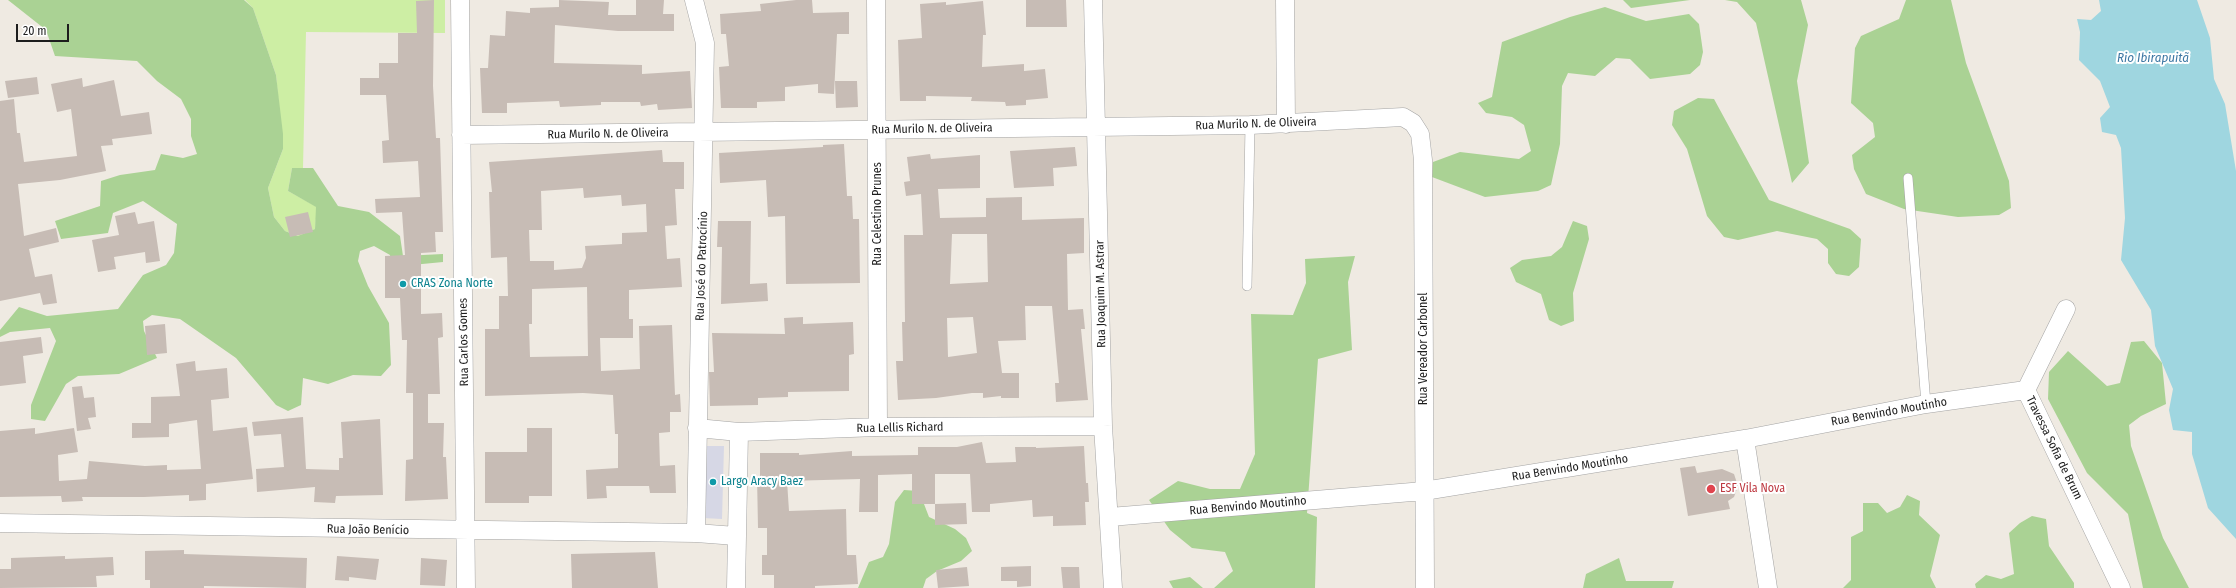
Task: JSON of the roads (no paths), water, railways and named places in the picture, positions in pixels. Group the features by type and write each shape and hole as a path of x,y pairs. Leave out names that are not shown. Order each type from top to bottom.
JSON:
{"street":[{"name":"Rua Carlos Gomes","path":"460,0 466,588"},
{"name":"Rua José do Patrocínio","path":"694,0 705,43 705,133 697,428 696,534"},
{"name":"Rua Celestino Prunes","path":"876,0 878,130 878,427"},
{"name":"Rua Joaquim M. Astrar","path":"1093,0 1104,426 1113,588"},
{"path":"1285,0 1286,124"},
{"name":"Rua Murilo N. de Oliveira","path":"461,135 1250,125 1404,116"},
{"name":"Rua Vereador Carbonel","path":"1404,116 1413,123 1420,134 1423,160 1425,588"},
{"name":"Travessa Sofia de Brum","path":"2066,309 2026,390 2121,588"},
{"name":"Rua Benvindo Moutinho","path":"1110,517 1424,491 1744,439 1926,404 2026,390"},
{"name":"Rua Lellis Richard","path":"697,428 739,432 878,427 1104,426"},
{"path":"736,588 739,432"},
{"path":"1744,439 1768,588"},
{"name":"Rua João Benício","path":"0,523 696,534 736,536"}],"lane":[{"path":"1247,286 1250,125"},
{"path":"1908,178 1926,404"}],"water":[{"name":"Rio Ibirapuitã","path":"2099,0 2197,0 2210,38 2214,79 2225,104 2236,171 2236,539 2208,508 2192,454 2192,432 2173,430 2169,410 2173,389 2155,346 2151,310 2121,260 2125,218 2121,148 2116,135 2102,132 2100,118 2110,107 2100,81 2079,60 2080,32 2077,19 2091,20 2101,11"}],"place":[{"name":"CRAS Zona Norte","path":"403,284"},
{"name":"Largo Aracy Baez","path":"713,482"},
{"name":"ESF Vila Nova","path":"1711,489"}]}
